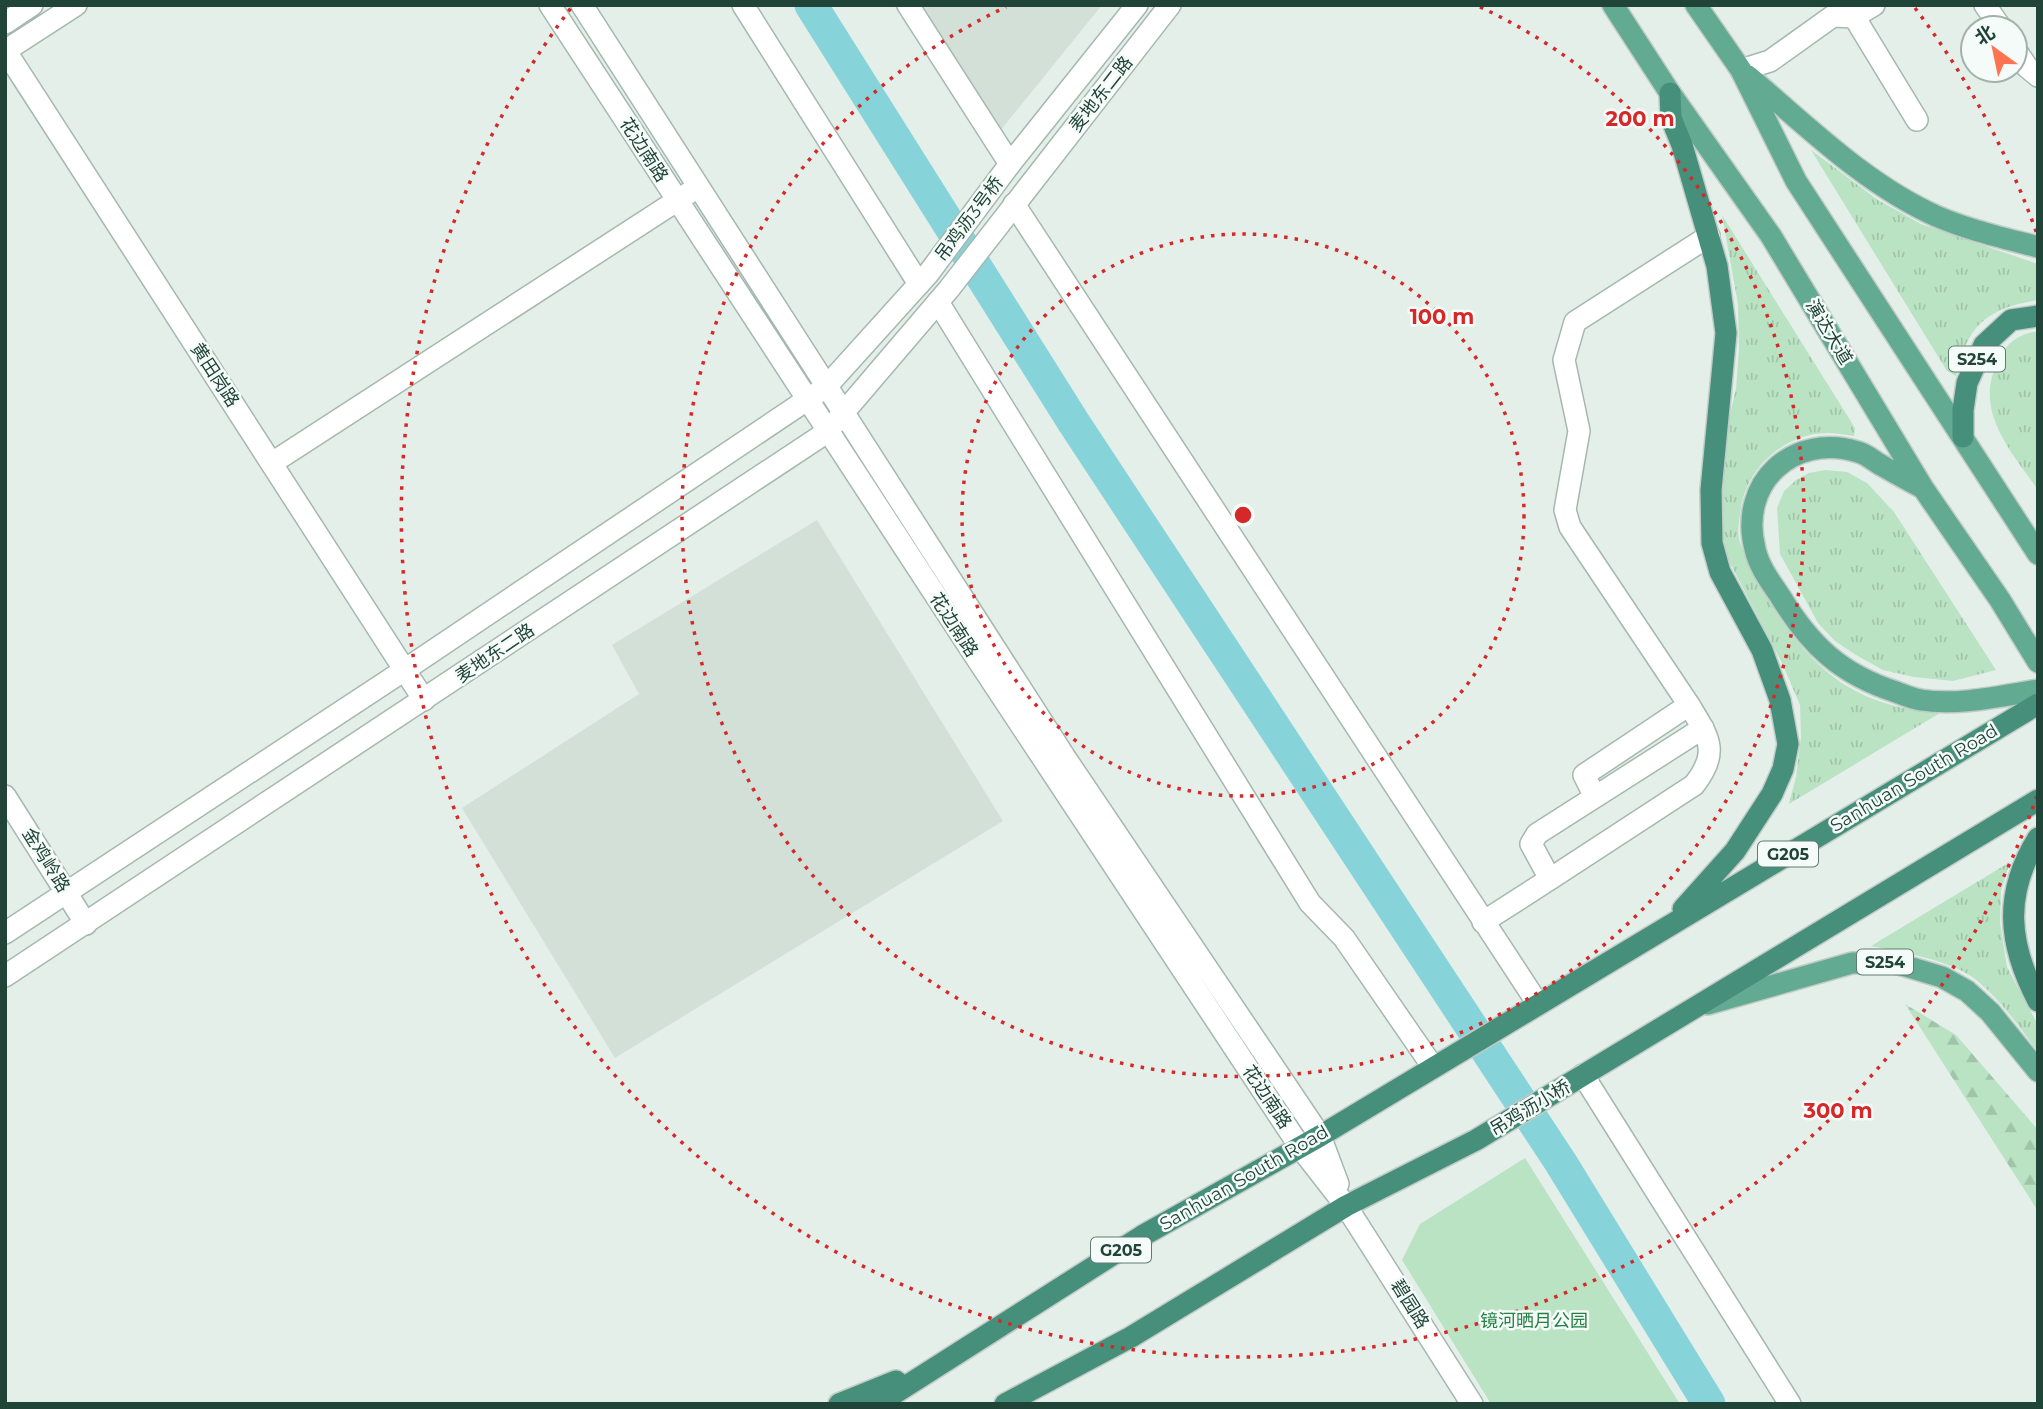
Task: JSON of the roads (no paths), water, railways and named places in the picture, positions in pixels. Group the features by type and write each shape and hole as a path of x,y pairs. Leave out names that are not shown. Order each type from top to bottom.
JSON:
{"highway":[{"path":"1668,926 1735,851 1772,794 1783,769 1788,744 1780,700 1766,663 1720,572 1712,543 1711,490 1726,333 1717,266 1682,145 1671,118 1670,93"},
{"name":"S254","path":"1964,437 1963,410 1967,383 1984,345 2011,320 2038,316"},
{"name":"Sanhuan South Road","path":"1538,1004 2038,704"},
{"path":"1583,1075 2038,800"},
{"path":"2038,838 2025,862 2014,894 2012,919 2018,958 2038,1001"},
{"name":"G205","path":"1433,1067 1538,1004"},
{"name":"Sanhuan South Road","path":"878,1404 1143,1236 1320,1136 1433,1067"},
{"name":"吊鸡沥小桥","path":"1346,1206 1476,1140 1583,1075"},
{"path":"1024,1404 1346,1206"},
{"path":"1004,1404 1131,1337"},
{"path":"839,1404 947,1362"}],"main road":[{"name":"演达大道","path":"1614,5 1670,93 1771,236 1923,488 2000,600 2038,662"},
{"path":"1696,5 1741,71 1796,181 2038,554"},
{"path":"1741,71 1824,141 1890,191 1936,216 1978,231 2038,247"},
{"path":"1923,488 1857,451 1832,446 1808,449 1789,457 1773,469 1755,502 1752,525 1755,549 1763,570 1789,612 1812,640 1855,677 1920,700 1954,701 2038,690"},
{"name":"S254","path":"1696,1007 1852,963 1892,962 1941,977 1967,991 1990,1012 2038,1071"}],"street":[{"path":"5,23 32,5"},
{"path":"5,50 76,5"},
{"name":"花边南路","path":"550,5 827,432 1300,1147 1346,1206"},
{"name":"花边南路","path":"582,5 1064,756 1320,1136 1346,1206"},
{"path":"743,5 923,279"},
{"path":"908,5 1010,164"},
{"name":"麦地东二路","path":"1010,164 1137,5"},
{"name":"麦地东二路","path":"1031,184 1170,5"},
{"path":"1741,71 1770,61 1833,16 1874,5"},
{"path":"1850,11 1917,120"},
{"name":"黄田岗路","path":"5,50 424,700"},
{"name":"吊鸡沥3号桥","path":"923,279 1010,164"},
{"name":"吊鸡沥3号桥","path":"943,295 1031,184"},
{"path":"272,463 698,187"},
{"path":"1014,204 1538,1004"},
{"path":"1483,922 1694,785 1707,768 1710,750 1703,727 1570,527 1565,510 1579,431 1564,360 1575,322 1709,236"},
{"name":"麦地东二路","path":"5,933 807,401 826,387 923,279"},
{"path":"943,295 1310,903 1344,938 1433,1067"},
{"name":"麦地东二路","path":"5,976 86,925 827,432 943,295"},
{"path":"1595,797 1584,775 1689,705"},
{"path":"1550,878 1531,844 1537,834 1703,727"},
{"name":"金鸡岭路","path":"5,796 86,925"},
{"path":"1583,1075 1790,1404"},
{"name":"碧园路","path":"1346,1206 1472,1404"}],"waterway":[{"path":"811,5 1074,423 1561,1163 1709,1404"}],"park label":[{"name":"镜河晒月公园","path":"1534,1321"}]}
